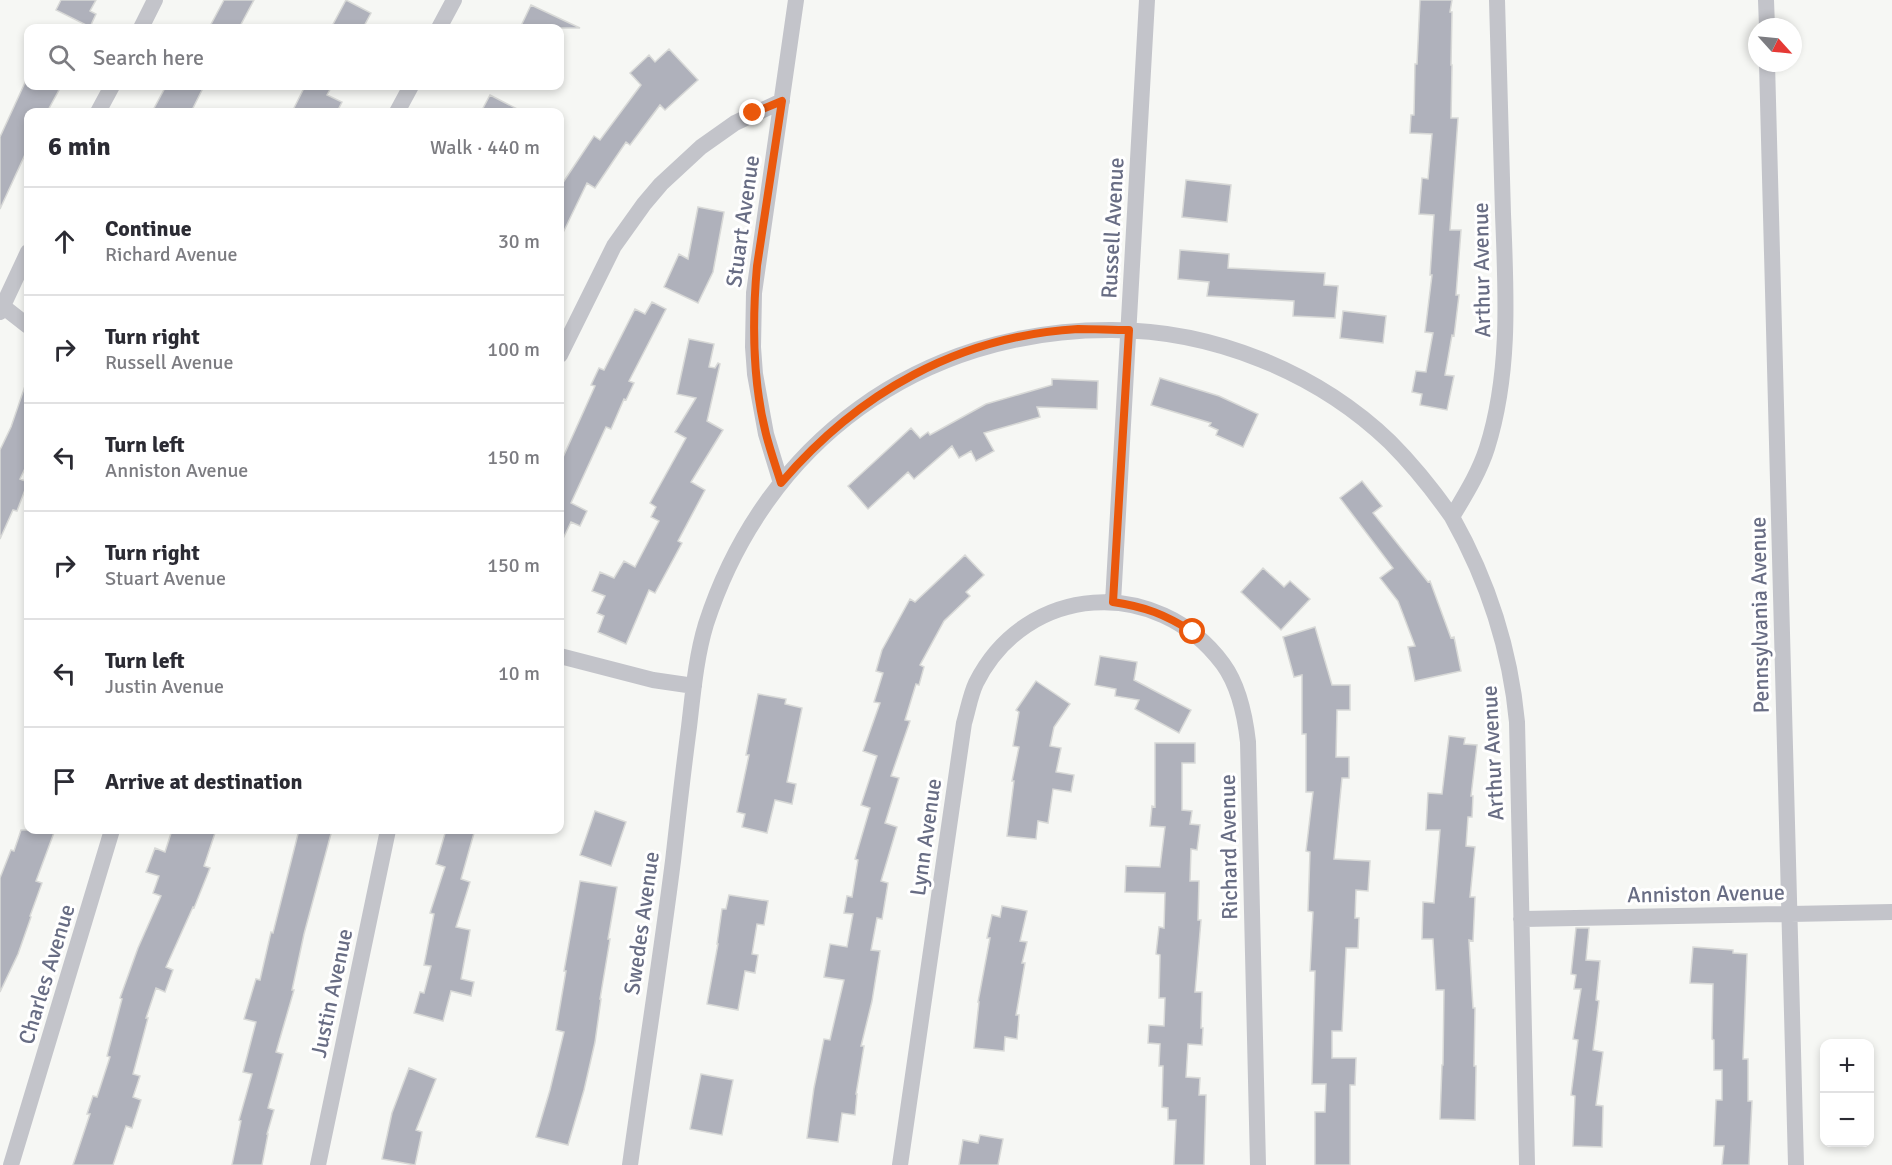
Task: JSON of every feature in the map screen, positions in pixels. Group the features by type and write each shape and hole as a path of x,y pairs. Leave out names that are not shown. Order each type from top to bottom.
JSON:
{"street":[{"path":"143,24 155,0"},
{"path":"441,24 454,0"},
{"name":"Stuart Avenue","path":"781,483 760,408 753,347 754,293 796,0"},
{"name":"Russell Avenue","path":"1113,602 1147,0"},
{"name":"Arthur Avenue","path":"1497,0 1505,264 1503,370 1487,448 1473,482 1452,517 1466,540 1488,590 1504,641 1514,695 1517,722 1527,1165"},
{"path":"1766,0 1767,18"},
{"name":"Pennsylvania Avenue","path":"1767,72 1796,1165"},
{"path":"100,108 110,90"},
{"path":"399,108 409,90"},
{"path":"564,348 614,246 656,191 701,147 735,123 782,101"},
{"path":"24,260 1,308 24,323"},
{"path":"564,657 654,680 694,686 706,626 723,578 760,509 803,456 841,422 883,391 929,367 977,348 1027,336 1079,329 1156,332 1232,349 1281,368 1326,393 1388,440 1424,478 1452,517"},
{"name":"Lynn Avenue","path":"900,1165 964,723 976,683 992,658 1013,636 1038,618 1070,606 1093,602 1113,602"},
{"name":"Richard Avenue","path":"1113,602 1138,606 1167,616 1193,632 1224,665 1242,706 1248,742 1258,1165"},
{"name":"Swedes Avenue","path":"630,1165 694,686"},
{"name":"Charles Avenue","path":"11,1165 111,834"},
{"name":"Justin Avenue","path":"318,1165 387,834"},
{"name":"Anniston Avenue","path":"1521,919 1892,912"}],"building":[{"path":"61,0 96,0 90,11 96,14 91,24 84,24 56,10"},
{"path":"224,0 254,0 241,24 211,24"},
{"path":"346,0 371,13 365,24 333,24"},
{"path":"1420,0 1452,0 1450,12 1452,12 1451,118 1458,118 1450,230 1461,230 1456,295 1459,295 1454,336 1452,335 1445,375 1454,376 1447,410 1420,405 1422,394 1412,392 1416,371 1426,372 1433,333 1425,332 1432,275 1430,275 1434,215 1419,214 1422,178 1428,179 1432,134 1410,133 1411,115 1414,115"},
{"path":"531,5 580,28 564,28 564,24 522,24"},
{"path":"669,49 698,80 665,110 660,105 630,145 626,142 595,188 587,183 564,231 564,181 594,136 600,140 641,85 630,73 649,55 655,62"},
{"path":"24,85 24,90 59,90 49,108 24,108 24,157 0,209 0,137"},
{"path":"164,90 202,90 193,108 154,108"},
{"path":"303,90 330,90 327,95 342,102 339,108 294,108"},
{"path":"490,95 515,108 483,108"},
{"path":"1186,180 1231,185 1227,222 1182,217"},
{"path":"698,207 724,212 713,272 698,303 664,287 679,254 688,259"},
{"path":"1180,250 1229,254 1228,268 1325,273 1324,285 1338,286 1335,318 1293,316 1294,301 1207,296 1209,282 1178,279"},
{"path":"652,302 666,309 629,381 634,383 626,400 624,399 611,429 606,427 571,503 587,511 580,526 571,522 564,537 564,455 595,386 591,385 599,368 604,370 635,309 645,314"},
{"path":"1343,311 1386,316 1383,343 1340,338"},
{"path":"689,339 714,344 709,367 715,368 718,363 720,364 707,421 723,430 691,482 705,490 678,541 682,543 655,593 649,590 626,644 598,632 604,616 597,613 605,596 592,591 600,572 614,578 624,561 635,567 659,521 651,517 656,507 650,503 686,438 675,432 696,398 677,394"},
{"path":"1160,378 1219,396 1258,414 1243,447 1216,435 1218,430 1209,426 1211,423 1151,405"},
{"path":"1052,379 1098,381 1097,409 1037,407 1040,417 984,433 994,451 976,461 971,451 959,458 952,446 914,479 908,472 868,509 848,486 911,428 920,438 928,432 930,435 986,404 1052,385"},
{"path":"24,389 24,470 20,479 24,480 24,493 17,511 13,510 0,539 0,450 11,427"},
{"path":"1362,481 1382,506 1373,513 1428,582 1430,581 1451,638 1454,637 1461,671 1415,681 1408,647 1415,646 1398,601 1380,578 1393,568 1340,498"},
{"path":"965,555 984,575 966,592 970,596 944,621 920,665 924,667 905,720 910,721 891,776 899,778 885,823 897,827 881,881 888,883 882,919 877,918 871,950 880,951 872,1001 861,1046 864,1046 855,1115 842,1113 838,1142 807,1138 824,1039 830,1040 844,980 824,977 830,944 847,947 853,914 844,913 847,896 852,897 858,860 855,859 870,808 861,805 877,756 863,751 880,703 874,702 883,673 876,671 882,650 910,599 915,602"},
{"path":"1263,568 1284,587 1290,581 1310,599 1281,630 1241,592"},
{"path":"1315,627 1332,685 1350,685 1350,710 1337,710 1336,757 1349,757 1349,778 1342,778 1334,859 1370,861 1368,891 1356,890 1355,918 1359,918 1358,948 1346,948 1342,1031 1332,1031 1332,1058 1356,1058 1355,1085 1350,1085 1350,1165 1315,1165 1315,1112 1325,1112 1326,1084 1312,1084 1315,971 1310,971 1313,912 1308,911 1310,852 1306,851 1313,792 1306,792 1306,734 1302,734 1302,675 1294,677 1283,637"},
{"path":"1100,656 1137,662 1134,680 1191,710 1179,733 1135,709 1139,700 1115,696 1116,689 1095,685"},
{"path":"1036,681 1070,704 1054,727 1050,746 1061,748 1056,772 1074,775 1071,792 1053,789 1048,823 1038,821 1036,839 1007,836 1014,781 1012,781 1019,747 1013,746 1019,712 1016,710"},
{"path":"758,694 786,699 785,704 802,708 787,782 796,784 792,804 775,800 767,833 742,827 745,814 737,812 749,755 746,755"},
{"path":"1449,736 1465,738 1464,744 1477,745 1471,796 1473,796 1472,817 1468,817 1466,846 1475,847 1470,897 1475,897 1473,941 1469,940 1473,1008 1475,1008 1475,1120 1440,1119 1444,990 1436,990 1433,939 1422,939 1423,902 1434,903 1440,830 1426,830 1428,793 1442,794"},
{"path":"1155,743 1195,743 1195,763 1182,763 1182,810 1192,811 1190,824 1200,825 1197,850 1191,849 1190,881 1199,881 1198,920 1201,920 1195,992 1202,992 1201,1028 1203,1028 1202,1045 1188,1044 1186,1077 1200,1078 1199,1095 1206,1095 1204,1165 1174,1165 1176,1120 1168,1120 1168,1108 1162,1107 1163,1066 1159,1066 1160,1044 1148,1043 1149,1025 1164,1026 1165,998 1159,998 1160,955 1156,954 1159,927 1164,928 1165,893 1125,892 1126,866 1160,867 1165,827 1150,826 1152,806 1155,807"},
{"path":"595,811 626,822 611,866 580,855"},
{"path":"21,830 24,830 24,834 54,834 36,881 42,883 31,917 18,954 0,992 0,878 11,850 14,851"},
{"path":"171,834 215,834 204,866 210,868 166,967 173,970 165,992 156,988 146,1018 148,1018 133,1074 140,1076 133,1097 141,1100 132,1128 126,1126 113,1165 73,1165 90,1114 87,1114 93,1096 97,1097 110,1057 107,1056 122,999 120,998 138,948 161,896 153,893 159,876 146,872 155,848 165,852"},
{"path":"298,834 331,834 304,934 292,990 294,990 276,1052 283,1054 268,1108 274,1110 262,1165 232,1165 241,1121 239,1120 252,1074 243,1072 256,1022 244,1019 256,979 260,980 271,932 273,933"},
{"path":"445,834 474,834 461,879 470,882 456,927 470,930 461,979 474,982 471,996 451,991 443,1021 414,1013 420,992 424,993 431,966 424,965 434,914 430,913 445,867 436,864"},
{"path":"580,881 617,887 595,1042 568,1145 536,1137 564,1032 556,1030"},
{"path":"729,895 768,901 764,925 757,924 752,954 758,955 755,973 745,971 738,1010 707,1004 722,909 726,909"},
{"path":"1002,906 1027,911 1020,941 1027,942 1022,963 1025,963 1016,1015 1019,1015 1017,1039 1005,1037 1004,1051 974,1048 978,1002 990,938 987,938 992,915 1000,917"},
{"path":"1576,928 1589,928 1586,960 1600,961 1596,1000 1599,1001 1593,1050 1603,1052 1596,1105 1603,1106 1602,1147 1573,1146 1575,1096 1571,1095 1578,1040 1573,1039 1581,989 1574,989 1576,975 1571,974"},
{"path":"1693,947 1733,950 1733,953 1747,954 1743,1059 1748,1059 1748,1101 1752,1101 1749,1165 1722,1165 1724,1146 1714,1146 1716,1100 1722,1100 1722,1070 1714,1070 1713,984 1690,983"},
{"path":"409,1068 436,1079 416,1130 422,1132 415,1165 382,1159 392,1113"},
{"path":"701,1074 733,1080 722,1135 690,1129"},
{"path":"980,1135 1003,1139 998,1165 959,1165 963,1140 978,1143"}],"route":[{"path":"753,113 782,101 757,266 753,347 760,408 781,483 803,456 841,422 883,391 929,367 977,348 1027,336 1079,329 1129,330 1113,602 1138,606 1167,616 1193,632"}]}
